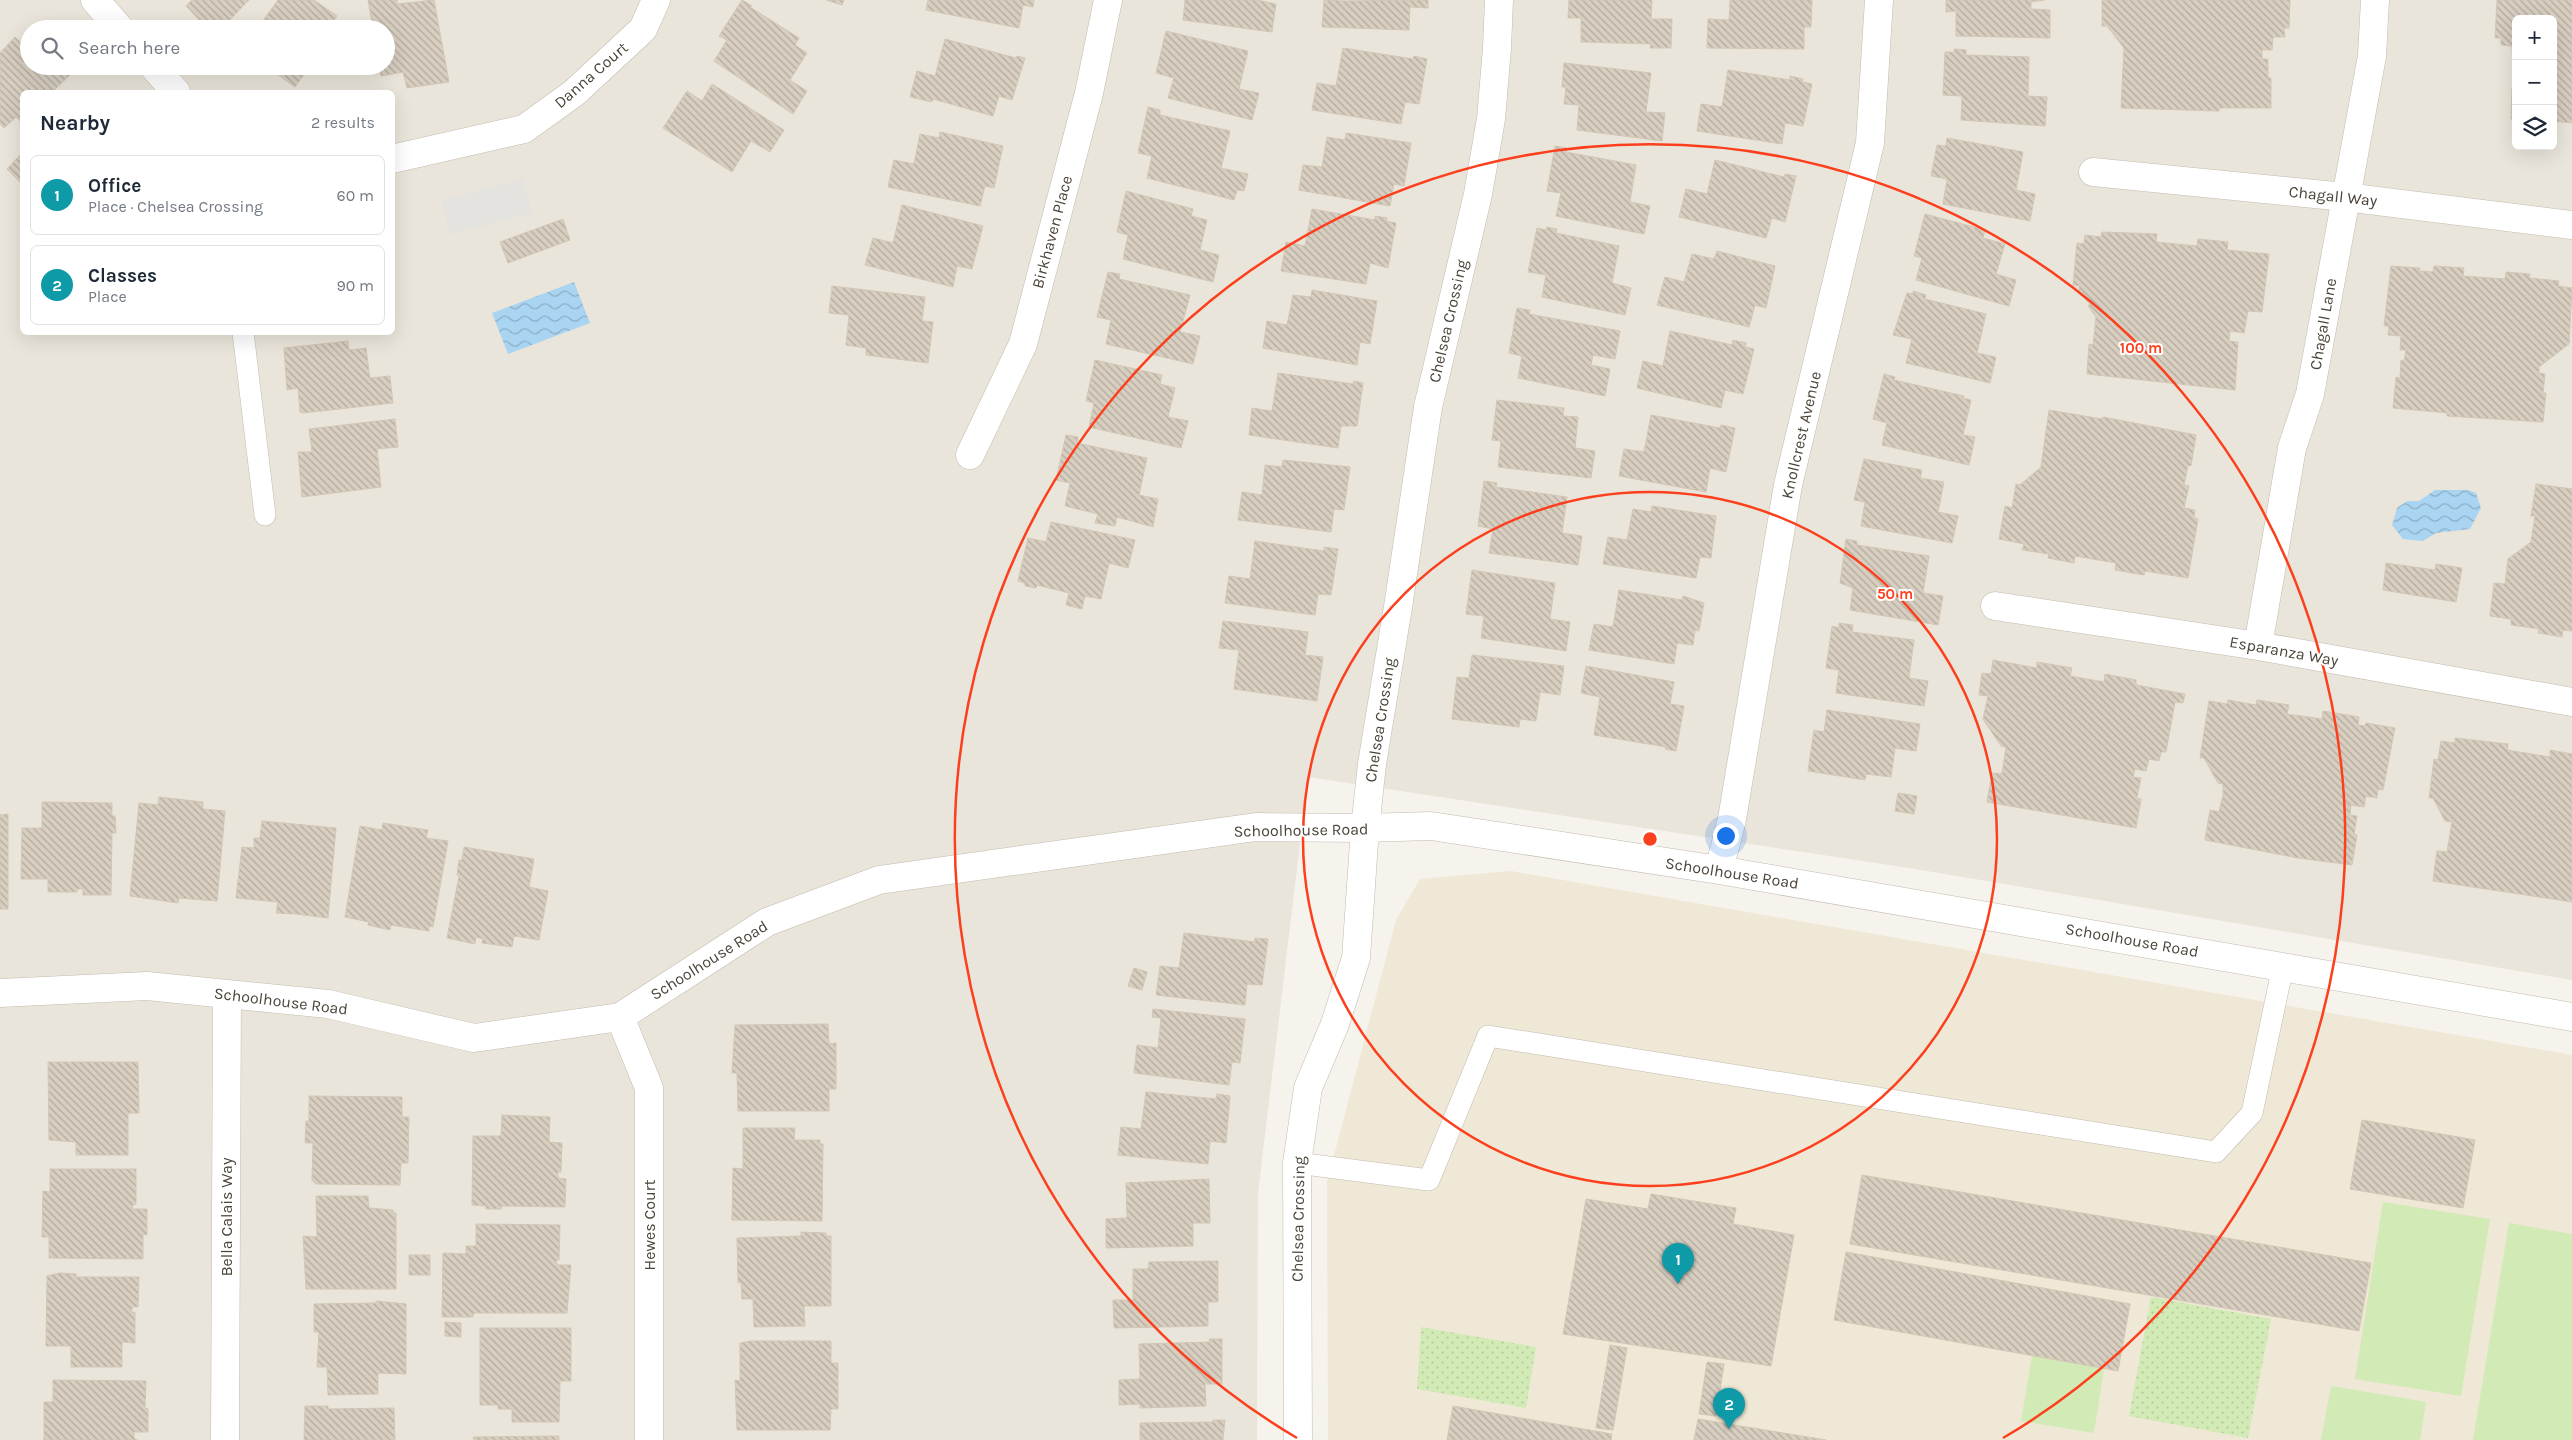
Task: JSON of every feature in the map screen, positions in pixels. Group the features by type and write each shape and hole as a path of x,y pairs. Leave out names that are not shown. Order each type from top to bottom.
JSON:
{"street":[{"path":"95,0 112,20"},
{"name":"Danna Court","path":"395,158 524,129 574,93 643,29 656,0"},
{"name":"Birkhaven Place","path":"970,455 1022,344 1089,93 1108,0"},
{"name":"Chelsea Crossing","path":"1298,1440 1297,1163 1308,1088 1335,1024 1356,958 1365,828 1372,764 1428,407 1478,194 1488,138 1498,48 1499,0"},
{"name":"Knollcrest Avenue","path":"1719,870 1732,819 1788,484 1870,143 1879,0"},
{"name":"Chagall Lane","path":"2258,646 2292,448 2310,394 2372,56 2375,0"},
{"path":"161,75 174,90"},
{"name":"Chagall Way","path":"2093,172 2345,197 2572,225"},
{"name":"Esparanza Way","path":"1996,606 2258,646 2572,702"},
{"name":"Schoolhouse Road","path":"0,993 147,986 328,1004 474,1038 620,1017 767,922 879,880 1256,828 1431,826 1719,870 2572,1017"},
{"name":"Bella Calais Way","path":"225,1440 227,994"},
{"name":"Hewes Court","path":"620,1017 650,1088 649,1440"}],"lane":[{"path":"243,335 265,515"},
{"path":"1297,1163 1428,1180 1488,1036 2216,1152 2252,1113 2282,966"}],"shaded area":[{"path":"0,0 2572,0 2572,980 1909,868 1308,777 1258,1193 1257,1440 0,1440"},
{"path":"523,179 532,213 450,235 441,200"},
{"path":"1511,871 2572,1055 2572,1440 1328,1440 1327,1182 1396,920 1420,879"}],"green space":[{"path":"2383,1202 2490,1219 2461,1396 2355,1379"},
{"path":"2509,1223 2572,1234 2572,1440 2473,1440"},
{"path":"2151,1297 2271,1319 2248,1438 2129,1416"},
{"path":"1421,1327 1536,1347 1526,1408 1417,1389"},
{"path":"2034,1344 2106,1356 2094,1433 2021,1421"},
{"path":"2331,1386 2426,1402 2420,1440 2321,1440"}],"water":[{"path":"574,282 590,323 508,354 492,313"},
{"path":"2435,490 2468,490 2476,493 2481,508 2470,529 2436,533 2423,541 2403,539 2392,525 2397,508 2407,501 2419,501"}],"building":[{"path":"192,0 249,0 230,20 199,20 186,6"},
{"path":"278,0 314,0 337,16 334,20 264,20"},
{"path":"368,0 397,0 397,4 434,0 449,82 407,88 403,72 395,73 395,20 371,20"},
{"path":"742,0 799,38 795,45 807,53 790,80 807,91 793,114 714,61 727,40 719,36"},
{"path":"826,0 844,0 842,5"},
{"path":"928,0 1034,0 1033,7 1023,5 1019,28 926,10"},
{"path":"1185,0 1257,0 1276,4 1272,32 1183,20"},
{"path":"1324,0 1428,0 1428,8 1410,7 1409,30 1322,27"},
{"path":"1569,0 1652,0 1651,19 1672,19 1671,48 1650,48 1651,44 1581,42 1581,18 1568,18"},
{"path":"1730,0 1812,0 1811,27 1804,27 1804,49 1707,48 1708,19 1729,20"},
{"path":"1946,0 2045,0 2031,2 2031,9 2050,10 2050,38 1956,36 1956,11 1946,12"},
{"path":"2102,0 2290,0 2289,28 2284,28 2285,37 2273,37 2272,50 2262,50 2262,59 2268,59 2268,78 2271,78 2271,108 2219,108 2219,111 2121,108 2124,48 2107,26 2102,26"},
{"path":"2497,0 2572,0 2572,123 2557,121 2557,15 2512,15 2512,46 2501,45 2501,38 2495,38"},
{"path":"1166,31 1248,51 1239,89 1259,93 1252,120 1168,98 1174,78 1156,73"},
{"path":"15,37 20,42 20,75 70,75 54,90 20,90 20,121 16,117 4,128 0,124 0,53"},
{"path":"945,39 1016,58 1017,56 1025,58 1012,100 999,96 993,116 933,99 932,102 910,97 917,71 935,76"},
{"path":"1343,48 1413,59 1414,56 1427,59 1419,104 1405,102 1401,124 1312,110 1317,83 1336,86"},
{"path":"1954,49 1966,50 1966,55 2029,57 2028,96 2047,97 2045,126 1961,120 1962,96 1943,95 1945,52 1955,52"},
{"path":"1564,63 1651,73 1646,112 1665,113 1662,141 1577,130 1579,105 1564,104 1566,87 1562,87"},
{"path":"1728,70 1790,80 1790,76 1803,79 1802,82 1812,84 1803,126 1785,123 1782,144 1697,131 1701,104 1722,107"},
{"path":"278,75 304,75 295,87"},
{"path":"712,84 784,130 770,152 751,141 732,172 663,128 687,91 702,101"},
{"path":"1148,107 1160,110 1160,115 1230,131 1221,168 1248,174 1244,191 1237,190 1234,200 1147,178 1152,156 1138,153"},
{"path":"940,132 1003,146 994,188 985,186 980,206 888,187 894,160 914,164 920,134 939,138"},
{"path":"1346,133 1411,143 1404,186 1394,184 1390,206 1299,190 1303,165 1322,167 1327,137 1345,140"},
{"path":"1947,138 2023,152 2016,190 2035,194 2030,221 1943,204 1947,179 1931,176 1937,145 1946,146"},
{"path":"1555,146 1567,148 1566,152 1636,165 1630,202 1650,206 1644,234 1556,216 1561,193 1547,191"},
{"path":"20,155 20,182 7,169"},
{"path":"1715,160 1784,177 1785,174 1796,176 1785,222 1772,218 1766,238 1679,217 1686,189 1707,194"},
{"path":"1126,191 1193,209 1191,216 1207,220 1200,250 1219,255 1213,282 1123,259 1128,235 1117,232"},
{"path":"902,205 983,226 972,269 957,266 953,287 865,265 873,238 893,243"},
{"path":"1312,209 1375,220 1375,216 1387,218 1386,221 1396,223 1388,268 1370,263 1366,284 1281,271 1286,242 1305,246"},
{"path":"1925,214 1985,230 1983,238 2005,244 1996,274 2016,280 2009,306 1916,280 1922,258 1914,256"},
{"path":"563,219 570,240 508,263 500,242"},
{"path":"1547,227 1557,229 1556,233 1619,246 1612,283 1631,288 1625,315 1542,297 1546,275 1528,272 1537,228 1546,230"},
{"path":"2102,232 2157,234 2156,242 2197,246 2198,239 2228,242 2227,250 2269,254 2262,312 2248,311 2244,333 2230,331 2229,341 2238,342 2235,390 2087,374 2089,344 2093,345 2096,317 2088,306 2090,304 2079,293 2079,286 2073,285 2077,243 2084,244 2085,235 2101,237"},
{"path":"1717,251 1775,266 1766,308 1755,305 1749,327 1657,305 1665,277 1684,282 1692,254 1714,259"},
{"path":"2391,266 2420,268 2419,271 2433,272 2434,266 2464,268 2463,276 2505,279 2506,272 2530,274 2529,278 2559,281 2558,286 2572,288 2569,344 2539,367 2539,373 2545,374 2543,393 2546,393 2543,422 2447,416 2447,413 2393,408 2396,377 2400,378 2401,360 2404,361 2406,350 2400,350 2401,336 2388,335 2389,326 2384,326"},
{"path":"1108,272 1120,274 1119,279 1190,295 1180,332 1200,336 1193,364 1106,344 1111,320 1097,317"},
{"path":"832,286 925,297 922,321 933,322 928,363 866,355 866,348 846,345 849,315 829,313"},
{"path":"1312,290 1377,301 1370,344 1360,342 1357,365 1263,348 1267,321 1287,325 1293,295 1311,297"},
{"path":"1913,291 1926,295 1925,299 1986,314 1977,353 1996,357 1990,383 1906,363 1912,339 1893,335 1907,293 1913,294"},
{"path":"1517,308 1530,310 1529,314 1620,331 1615,359 1593,355 1591,365 1610,369 1605,396 1518,378 1522,356 1509,353"},
{"path":"1670,331 1732,345 1733,340 1746,343 1745,347 1754,349 1743,394 1725,390 1721,408 1637,388 1643,361 1663,366"},
{"path":"348,341 349,350 366,348 370,378 390,376 393,403 300,412 298,388 287,390 284,348"},
{"path":"1095,360 1162,375 1160,384 1175,388 1168,417 1188,421 1181,448 1089,427 1094,403 1086,401"},
{"path":"1278,373 1353,384 1354,381 1363,383 1357,426 1341,426 1338,448 1249,435 1252,408 1272,411"},
{"path":"1884,374 1895,377 1894,380 1964,396 1963,398 1971,400 1963,435 1975,437 1969,465 1882,445 1887,423 1873,419"},
{"path":"1497,400 1564,408 1563,416 1578,417 1575,448 1595,451 1591,478 1498,467 1501,441 1492,440"},
{"path":"2049,410 2102,419 2103,417 2196,435 2191,466 2188,465 2184,485 2189,486 2184,508 2195,510 2194,518 2198,519 2188,578 2145,571 2144,575 2115,570 2116,563 2075,556 2074,563 2048,558 2049,554 2022,550 2024,544 1999,539 2005,506 2012,508 2016,484 2020,485 2041,467"},
{"path":"1651,415 1720,428 1721,425 1735,428 1726,472 1710,468 1706,492 1619,476 1624,449 1644,452"},
{"path":"395,419 398,447 377,449 381,487 302,497 298,452 312,452 309,429"},
{"path":"1066,435 1078,437 1077,443 1147,458 1139,495 1158,499 1153,527 1117,517 1115,526 1095,523 1098,514 1065,506 1070,483 1056,480"},
{"path":"1864,459 1922,470 1920,478 1944,482 1938,512 1958,516 1952,543 1861,526 1865,502 1854,500"},
{"path":"1283,460 1350,467 1344,510 1334,509 1331,532 1238,520 1242,492 1262,495 1265,465 1282,467"},
{"path":"1484,481 1497,483 1496,487 1567,497 1562,533 1582,536 1578,565 1489,553 1493,529 1478,526"},
{"path":"2536,484 2572,489 2572,631 2563,630 2562,637 2538,633 2539,629 2511,625 2511,619 2490,616 2494,583 2505,584 2508,559 2531,542 2535,516 2531,516"},
{"path":"1652,506 1716,516 1711,558 1700,557 1696,578 1603,564 1608,537 1627,540 1633,509 1651,512"},
{"path":"1051,522 1135,540 1128,568 1109,563 1101,599 1085,596 1082,609 1066,605 1069,593 1037,585 1036,588 1025,586 1025,583 1018,581 1028,538 1046,542"},
{"path":"1846,539 1857,541 1857,545 1929,556 1923,593 1943,596 1938,625 1850,610 1853,588 1840,583"},
{"path":"1255,541 1324,551 1324,547 1338,549 1331,595 1318,594 1315,615 1225,603 1229,576 1250,579"},
{"path":"2386,563 2435,570 2436,564 2462,568 2456,602 2383,590"},
{"path":"1472,570 1555,583 1550,619 1570,622 1566,651 1481,638 1484,616 1466,614"},
{"path":"1619,590 1682,600 1683,596 1704,603 1699,631 1695,630 1693,645 1677,643 1674,664 1589,650 1594,624 1613,627"},
{"path":"1223,621 1308,632 1305,655 1323,657 1317,701 1234,689 1239,650 1219,648"},
{"path":"1839,623 1853,625 1852,632 1914,640 1909,678 1928,681 1924,706 1836,693 1839,670 1826,668 1832,626 1839,628"},
{"path":"1472,655 1564,666 1560,695 1540,692 1536,721 1520,719 1519,727 1452,719 1457,677 1469,678"},
{"path":"1993,660 2037,668 2037,662 2072,668 2070,676 2104,682 2105,674 2136,680 2136,685 2185,694 2183,703 2175,702 2166,752 2161,752 2159,761 2149,759 2146,771 2135,769 2133,777 2141,778 2137,798 2141,799 2136,828 1987,802 1992,773 2002,774 2006,747 2001,746 1983,719 1988,696 1979,695 1982,673 1991,674"},
{"path":"1586,666 1674,682 1670,704 1684,706 1676,751 1665,749 1666,747 1594,735 1600,697 1581,693"},
{"path":"2228,700 2256,705 2257,700 2289,705 2287,714 2322,719 2323,711 2359,717 2358,725 2365,726 2366,723 2395,728 2383,790 2378,789 2377,798 2366,796 2364,807 2351,805 2350,815 2357,816 2354,834 2357,835 2352,865 2298,858 2205,840 2210,810 2219,812 2223,795 2223,784 2218,783 2204,758 2200,758 2209,701 2227,704"},
{"path":"1827,710 1920,724 1916,751 1895,748 1891,777 1866,774 1865,780 1808,771 1814,730 1824,732"},
{"path":"2455,738 2508,744 2507,750 2550,757 2550,750 2572,754 2572,902 2433,881 2437,851 2447,852 2452,822 2445,821 2433,798 2429,798 2434,759 2438,760 2441,741 2455,743"},
{"path":"1898,793 1917,796 1914,814 1895,811"},
{"path":"159,797 203,802 203,809 225,811 217,901 179,898 178,903 130,896 139,803 158,805"},
{"path":"42,802 112,803 112,816 115,816 116,833 112,833 111,895 83,895 83,889 77,889 77,892 48,892 48,879 21,879 22,828 42,828"},
{"path":"8,814 8,909 0,909 0,815"},
{"path":"262,821 336,828 328,918 295,914 294,909 294,914 276,913 278,902 236,898 242,847 254,848 254,838 260,838"},
{"path":"383,823 428,830 426,838 448,841 433,927 429,926 429,931 391,925 390,930 368,925 369,922 345,917 360,826 382,830"},
{"path":"464,847 534,859 529,887 548,891 539,940 514,936 512,947 482,943 483,939 476,937 475,944 447,938 459,876 457,875 459,860 462,860"},
{"path":"1184,933 1255,942 1255,938 1268,939 1262,985 1247,984 1245,1005 1156,995 1160,966 1179,968"},
{"path":"1134,968 1147,972 1142,990 1128,986"},
{"path":"1153,1009 1245,1019 1240,1063 1232,1062 1229,1085 1134,1073 1137,1045 1158,1048 1161,1018 1152,1017"},
{"path":"828,1024 829,1044 836,1043 836,1089 829,1089 829,1111 738,1111 737,1073 732,1073 735,1025"},
{"path":"48,1062 138,1062 139,1113 128,1113 128,1155 76,1155 76,1142 49,1140"},
{"path":"1146,1092 1216,1099 1217,1094 1230,1096 1226,1143 1210,1141 1208,1164 1118,1155 1121,1127 1141,1129"},
{"path":"309,1096 402,1097 402,1117 409,1117 408,1163 401,1163 400,1185 315,1184 312,1181 313,1143 305,1143 306,1121 309,1121"},
{"path":"502,1115 550,1117 549,1142 562,1143 561,1172 558,1172 558,1178 566,1179 565,1207 502,1206 501,1209 486,1209 486,1206 472,1205 473,1136 501,1136"},
{"path":"2362,1120 2475,1140 2463,1208 2350,1189"},
{"path":"743,1128 795,1128 794,1140 820,1140 820,1144 823,1144 822,1221 732,1220 733,1168 743,1169"},
{"path":"50,1169 136,1169 136,1204 133,1205 132,1209 147,1209 147,1235 143,1234 143,1259 49,1258 49,1237 42,1237 43,1191 50,1192"},
{"path":"1862,1175 2371,1263 2359,1331 1850,1244"},
{"path":"1209,1179 1210,1223 1193,1223 1193,1246 1106,1248 1106,1219 1127,1218 1126,1183"},
{"path":"1651,1194 1736,1208 1733,1224 1794,1235 1771,1366 1563,1334 1586,1199 1648,1209"},
{"path":"316,1196 368,1196 369,1208 393,1210 393,1213 396,1213 396,1289 306,1289 303,1236 317,1237"},
{"path":"476,1224 560,1225 559,1260 556,1260 557,1265 571,1265 567,1313 474,1313 473,1317 442,1317 443,1253 466,1254 466,1246 476,1246"},
{"path":"801,1232 826,1233 826,1236 831,1236 831,1306 804,1306 805,1326 754,1327 753,1299 742,1299 741,1282 738,1283 737,1238 801,1236"},
{"path":"1846,1252 2130,1304 2118,1371 1834,1320"},
{"path":"409,1255 430,1255 430,1275 409,1275"},
{"path":"1218,1261 1218,1302 1208,1302 1208,1326 1114,1328 1113,1300 1133,1300 1133,1269 1148,1269 1149,1262"},
{"path":"59,1273 76,1274 76,1277 139,1277 138,1307 132,1307 132,1313 135,1312 135,1343 122,1342 122,1367 71,1367 71,1346 46,1346 47,1276"},
{"path":"376,1301 406,1304 406,1374 378,1373 378,1394 328,1395 327,1367 317,1367 319,1332 314,1332 314,1304 376,1303"},
{"path":"445,1322 461,1323 461,1337 445,1336"},
{"path":"480,1328 571,1328 571,1381 560,1381 559,1422 512,1422 512,1409 498,1409 498,1405 480,1405"},
{"path":"1209,1339 1222,1339 1222,1384 1205,1384 1206,1406 1140,1408 1140,1404 1119,1405 1119,1380 1140,1379 1139,1344 1210,1342"},
{"path":"751,1341 831,1341 831,1363 838,1363 838,1409 831,1409 830,1430 737,1430 735,1380 740,1381 740,1343"},
{"path":"1610,1345 1627,1348 1613,1430 1596,1428"},
{"path":"1707,1362 1724,1364 1716,1416 1699,1414"},
{"path":"53,1380 146,1381 145,1408 148,1409 148,1432 134,1432 134,1438 137,1440 44,1440 44,1402 53,1402"},
{"path":"305,1406 328,1406 328,1409 394,1408 395,1440 304,1440"},
{"path":"1453,1406 1612,1434 1611,1440 1447,1440"},
{"path":"1698,1419 1826,1440 1694,1440"},
{"path":"1213,1420 1225,1420 1223,1440 1140,1440 1140,1423 1213,1422"},
{"path":"559,1436 559,1440 474,1440 473,1437"}],"place":[{"name":"Office","path":"1678,1284"},
{"name":"Classes","path":"1729,1429"}]}
